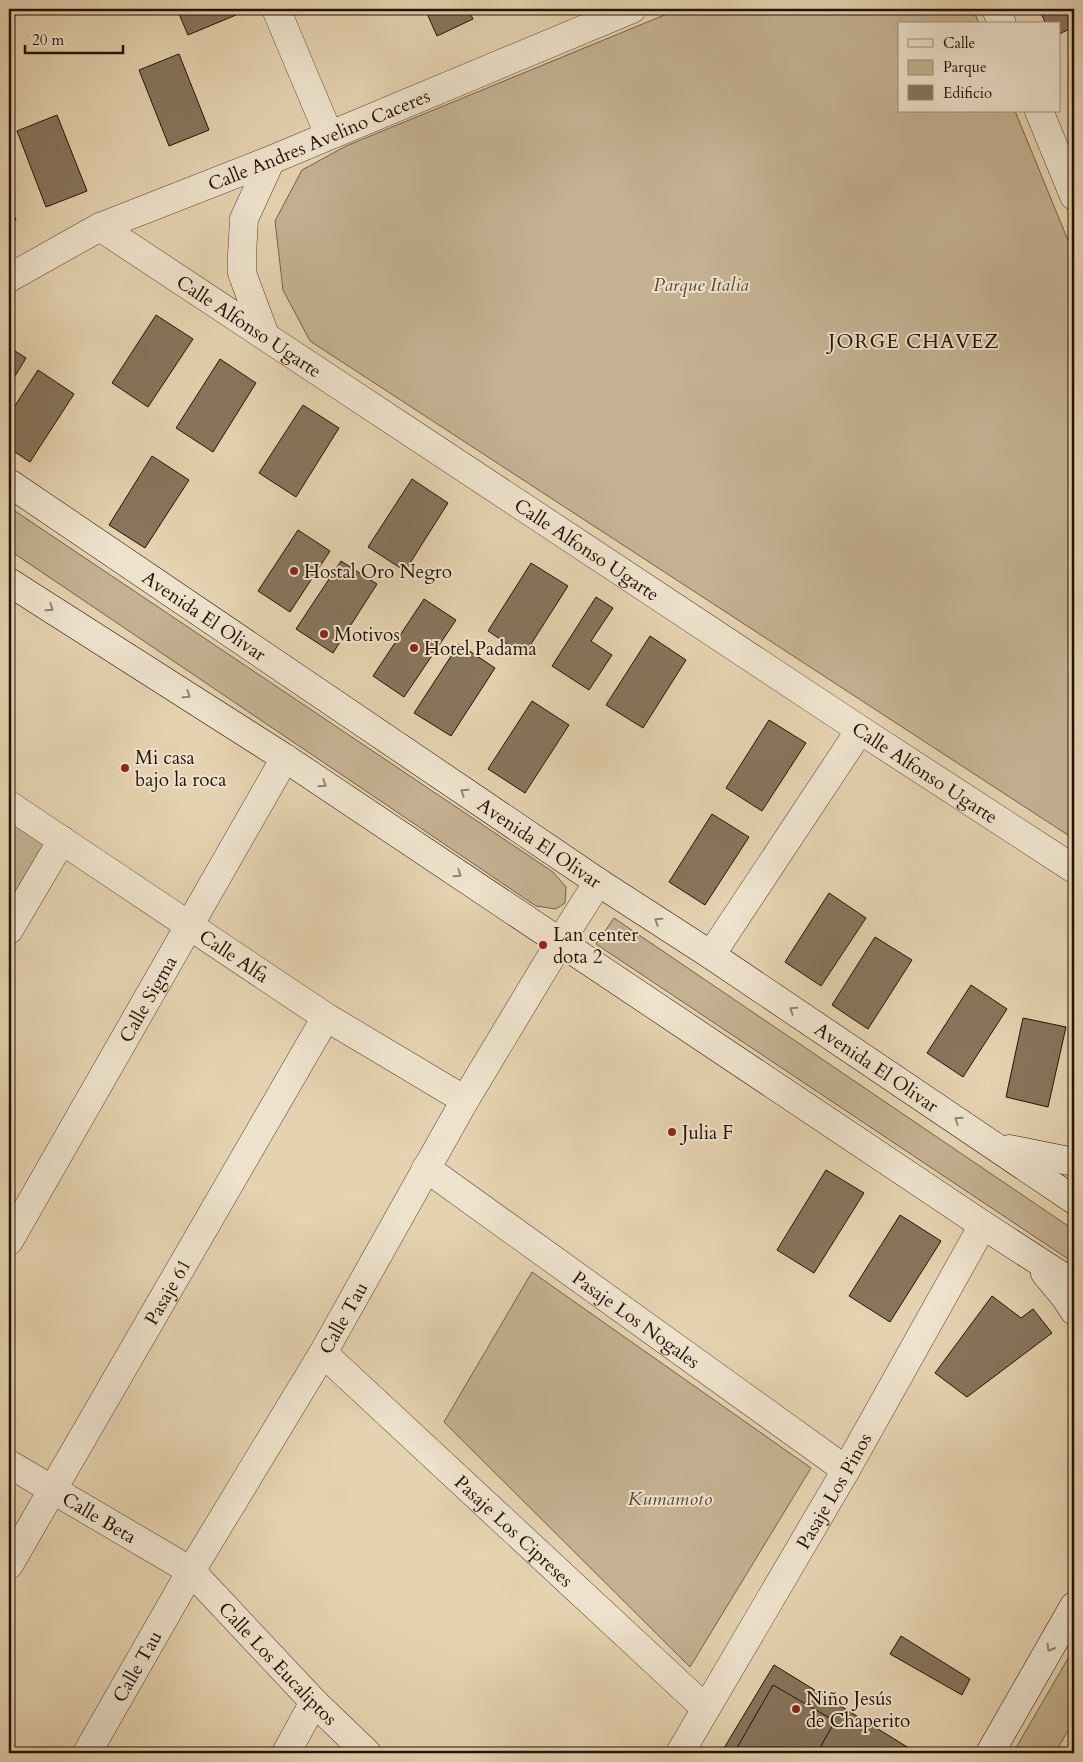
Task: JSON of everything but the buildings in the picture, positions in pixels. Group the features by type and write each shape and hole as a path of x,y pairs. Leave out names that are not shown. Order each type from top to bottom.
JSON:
{"street":[{"path":"276,9 329,135"},
{"name":"Calle Andres Avelino Caceres","path":"9,278 100,227 271,160 632,9"},
{"path":"996,9 1001,22"},
{"path":"1039,112 1074,196"},
{"path":"265,335 242,273 242,255 244,219 271,160"},
{"name":"Calle Alfonso Ugarte","path":"100,227 860,730 1074,869"},
{"name":"Avenida El Olivar","path":"9,483 598,882 711,955 1074,1200"},
{"path":"9,582 285,758 1074,1284"},
{"path":"711,955 860,730"},
{"name":"Calle Sigma","path":"9,1241 285,758"},
{"name":"Calle Alfa","path":"9,804 326,1017 464,1100"},
{"path":"9,930 62,840"},
{"name":"Calle Tau","path":"88,1753 191,1571 324,1353 464,1100 598,882"},
{"name":"Pasaje 61","path":"9,1565 326,1017"},
{"path":"998,1147 1074,1162"},
{"name":"Pasaje Los Nogales","path":"426,1168 846,1470"},
{"name":"Pasaje Los Pinos","path":"680,1753 846,1470 983,1225"},
{"path":"1026,1252 1065,1297 1074,1311"},
{"name":"Pasaje Los Cipreses","path":"324,1353 705,1708"},
{"name":"Calle Beta","path":"9,1464 191,1571"},
{"name":"Calle Los Eucaliptos","path":"191,1571 314,1702 367,1753"},
{"path":"990,1753 1074,1606"},
{"path":"286,1753 314,1702"}],"green space":[{"name":"Parque Italia","path":"679,9 973,9 978,22 898,22 898,112 1015,112 1074,255 1074,839 310,341 283,290 275,221 302,170 346,146"},
{"path":"9,507 553,872 566,887 565,903 556,909 536,906 9,550"},
{"path":"9,820 46,845 9,909"},
{"path":"614,918 1074,1230 1074,1263 596,944"},
{"name":"Kumamoto","path":"532,1272 811,1468 690,1667 444,1422"},
{"path":"1074,1648 1074,1720 1055,1753 1013,1753"}],"place":[{"name":"Hostal Oro Negro","path":"294,571"},
{"name":"Motivos","path":"324,634"},
{"name":"Hotel Padama","path":"414,648"},
{"name":"Mi casa bajo la roca","path":"125,768"},
{"name":"Lan center dota 2","path":"543,945"},
{"name":"Julia F","path":"672,1132"},
{"name":"Niño Jesús de Chaperito","path":"796,1709"}],"district":[{"name":"JORGE CHAVEZ","path":"914,341"}]}
